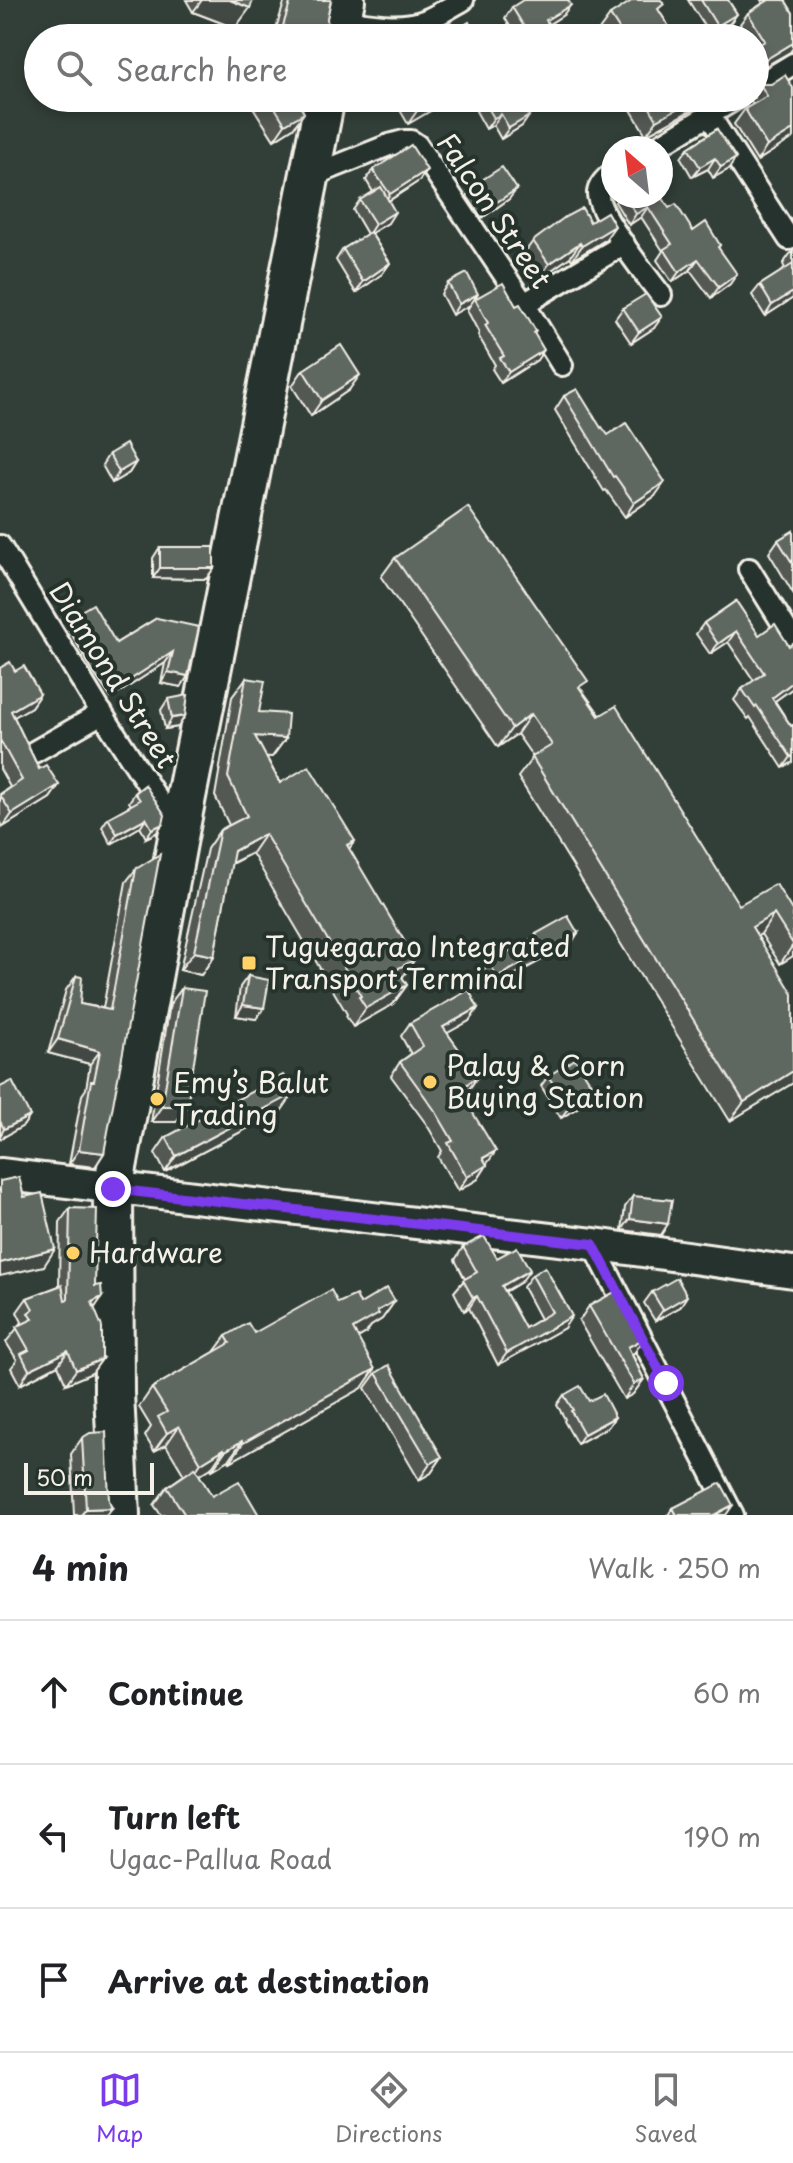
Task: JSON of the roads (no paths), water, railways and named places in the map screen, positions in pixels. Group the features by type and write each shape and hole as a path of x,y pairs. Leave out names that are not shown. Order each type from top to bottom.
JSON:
{"highway":[{"path":"120,1515 114,1393 113,1189 179,832 322,112"}],"street":[{"path":"411,24 426,20 463,0"},
{"path":"341,19 375,24"},
{"path":"769,79 793,64"},
{"path":"673,137 714,112"},
{"path":"709,115 789,239"},
{"name":"Falcon Street","path":"309,177 389,145 404,141 417,145 562,365"},
{"path":"602,208 661,295"},
{"path":"524,304 624,244"},
{"name":"Diamond Street","path":"3,560 179,832"},
{"path":"749,569 793,640"},
{"path":"34,752 102,713"},
{"path":"0,1174 593,1244 793,1272"},
{"path":"593,1244 733,1515"}],"place":[{"name":"Tuguegarao Integrated Transport Terminal","path":"249,963"},
{"name":"Palay & Corn Buying Station","path":"430,1082"},
{"name":"Emy’s Balut Trading","path":"157,1099"},
{"name":"Hardware","path":"73,1253"}]}
